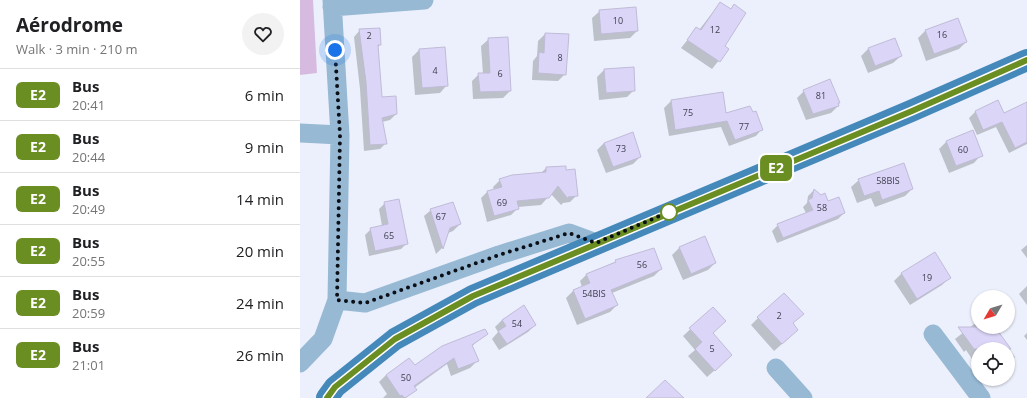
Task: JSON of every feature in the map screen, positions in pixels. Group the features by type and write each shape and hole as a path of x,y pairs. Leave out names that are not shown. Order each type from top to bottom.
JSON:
{"main road":[{"path":"327,398 335,387 395,339 473,296 912,111 1027,60"}],"street":[{"path":"300,362 323,339 337,300 340,135 332,3 424,0"},
{"path":"300,133 340,135"},
{"path":"337,300 365,303 499,255 569,233 596,243"},
{"path":"933,334 981,398"},
{"path":"776,368 803,398"}],"shaded area":[{"path":"300,0 313,0 317,73 300,75"}],"building":[{"path":"720,2 731,9 734,4 746,13 725,46 729,49 720,62 687,40 696,27 701,30"},
{"path":"636,7 638,31 601,34 599,10"},
{"path":"958,18 967,42 934,54 925,30"},
{"path":"380,28 381,45 378,45 382,97 396,96 397,114 382,118 387,144 370,145 366,82 359,29"},
{"path":"545,33 569,34 566,75 538,73 539,52 544,53"},
{"path":"508,37 511,91 480,92 478,73 490,73 488,38"},
{"path":"895,38 902,56 875,66 868,48"},
{"path":"445,47 448,86 422,88 419,49"},
{"path":"634,67 635,91 606,93 604,69"},
{"path":"830,79 840,103 838,103 839,106 813,114 803,90"},
{"path":"723,92 726,113 750,106 753,112 756,111 763,130 735,140 727,121 675,130 671,100"},
{"path":"998,100 1004,113 1027,102 1027,142 1015,148 1002,122 983,130 975,111"},
{"path":"973,130 983,156 956,166 946,141"},
{"path":"633,132 641,157 613,167 604,143"},
{"path":"904,163 913,189 882,200 879,191 864,196 858,179"},
{"path":"566,166 566,170 575,169 578,196 568,197 568,199 558,186 549,198 517,201 519,209 494,216 487,191 502,187 499,179 512,175 546,172 546,167"},
{"path":"814,189 821,195 825,193 828,201 839,197 845,213 783,238 777,224 813,210 808,200 812,198"},
{"path":"399,199 408,244 375,251 370,228 388,224 384,202"},
{"path":"453,202 461,224 450,228 443,249 430,209"},
{"path":"705,236 716,263 691,274 679,247"},
{"path":"654,248 662,269 611,290 618,305 585,319 573,290 590,283 586,274 616,262 615,260"},
{"path":"935,252 951,278 917,299 901,273"},
{"path":"784,293 804,314 793,323 798,330 782,344 757,317"},
{"path":"524,305 536,325 507,344 498,331 506,326 502,320"},
{"path":"713,307 726,321 713,333 732,355 715,371 695,349 702,342 689,328"},
{"path":"958,327 971,327 971,334 1000,334 1006,342 971,342 971,345"},
{"path":"485,329 488,334 472,345 479,361 458,369 454,358 414,386 417,390 405,398 402,395 400,396 386,375 409,358 415,365 442,346"},
{"path":"665,380 684,398 646,398"}],"bus line":[{"name":"E2","path":"327,398 335,387 395,339 473,296 912,111 1027,60"}],"route":[{"path":"335,50 340,135 337,300 365,303 499,255 569,233 596,243 669,212"}]}
